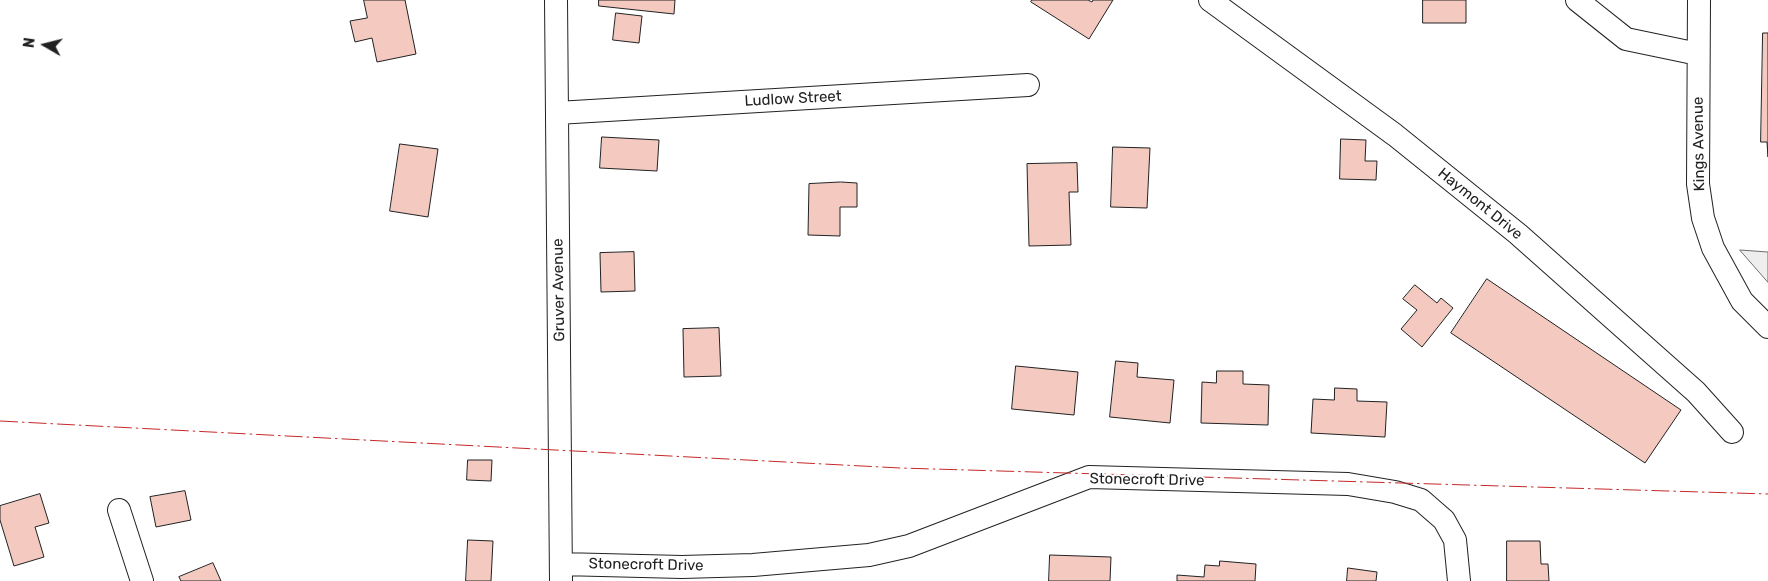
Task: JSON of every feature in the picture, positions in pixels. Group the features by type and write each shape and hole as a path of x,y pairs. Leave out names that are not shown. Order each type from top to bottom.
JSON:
{"street":[{"name":"Gruver Avenue","path":"556,0 562,573"},
{"name":"Haymont Drive","path":"1210,0 1395,135 1518,234 1689,385 1732,432"},
{"path":"1577,0 1626,39 1698,54"},
{"name":"Kings Avenue","path":"1699,0 1698,184 1704,218 1713,248 1742,301 1768,327"},
{"name":"Ludlow Street","path":"557,113 1028,85"},
{"name":"Stonecroft Drive","path":"562,573 731,573 869,555 908,546 1089,477 1348,484 1395,492 1421,500 1444,520 1455,540 1459,581"},
{"path":"119,510 142,581"}],"shaded area":[{"path":"1740,250 1768,252 1768,282"}],"building":[{"path":"364,0 405,0 416,54 377,62 372,38 355,42 350,21 367,18"},
{"path":"599,0 675,0 674,14 599,6"},
{"path":"1032,0 1088,0 1092,2 1093,0 1113,0 1089,39 1031,2"},
{"path":"1423,0 1466,0 1466,23 1423,23"},
{"path":"616,13 642,16 639,43 613,40"},
{"path":"1763,33 1768,33 1768,157 1767,142 1761,142"},
{"path":"602,137 659,140 657,171 600,168"},
{"path":"1341,139 1366,140 1365,161 1377,161 1376,180 1340,179"},
{"path":"400,144 438,149 428,217 390,211"},
{"path":"1113,147 1150,148 1147,208 1111,207"},
{"path":"1077,163 1078,192 1069,192 1071,245 1029,246 1027,164"},
{"path":"857,183 857,207 840,207 840,236 808,235 809,184"},
{"path":"634,252 635,291 601,292 600,253"},
{"path":"1487,279 1681,410 1645,463 1451,333"},
{"path":"1415,285 1437,303 1441,298 1453,308 1422,347 1401,329 1417,310 1403,299"},
{"path":"719,328 721,376 684,377 683,329"},
{"path":"1116,361 1138,363 1137,377 1174,380 1170,423 1110,417"},
{"path":"1016,366 1078,372 1074,415 1012,409"},
{"path":"1217,371 1243,371 1243,384 1269,385 1268,425 1201,423 1202,382 1216,383"},
{"path":"1335,388 1357,389 1357,401 1387,402 1385,437 1311,433 1313,399 1334,400"},
{"path":"468,460 492,460 491,481 467,480"},
{"path":"185,491 191,520 156,527 150,497"},
{"path":"40,494 49,523 35,527 44,557 14,566 0,520 0,506"},
{"path":"468,540 493,541 491,581 466,581"},
{"path":"1507,541 1540,541 1541,564 1548,564 1549,581 1507,581"},
{"path":"1050,555 1111,557 1110,581 1049,581"},
{"path":"1220,561 1256,564 1255,581 1177,581 1177,575 1204,577 1205,565 1219,566"},
{"path":"213,563 221,581 181,581 179,577"},
{"path":"1348,568 1377,572 1376,581 1347,581"}],"power":[{"path":"0,421 900,468 1768,494"}]}
